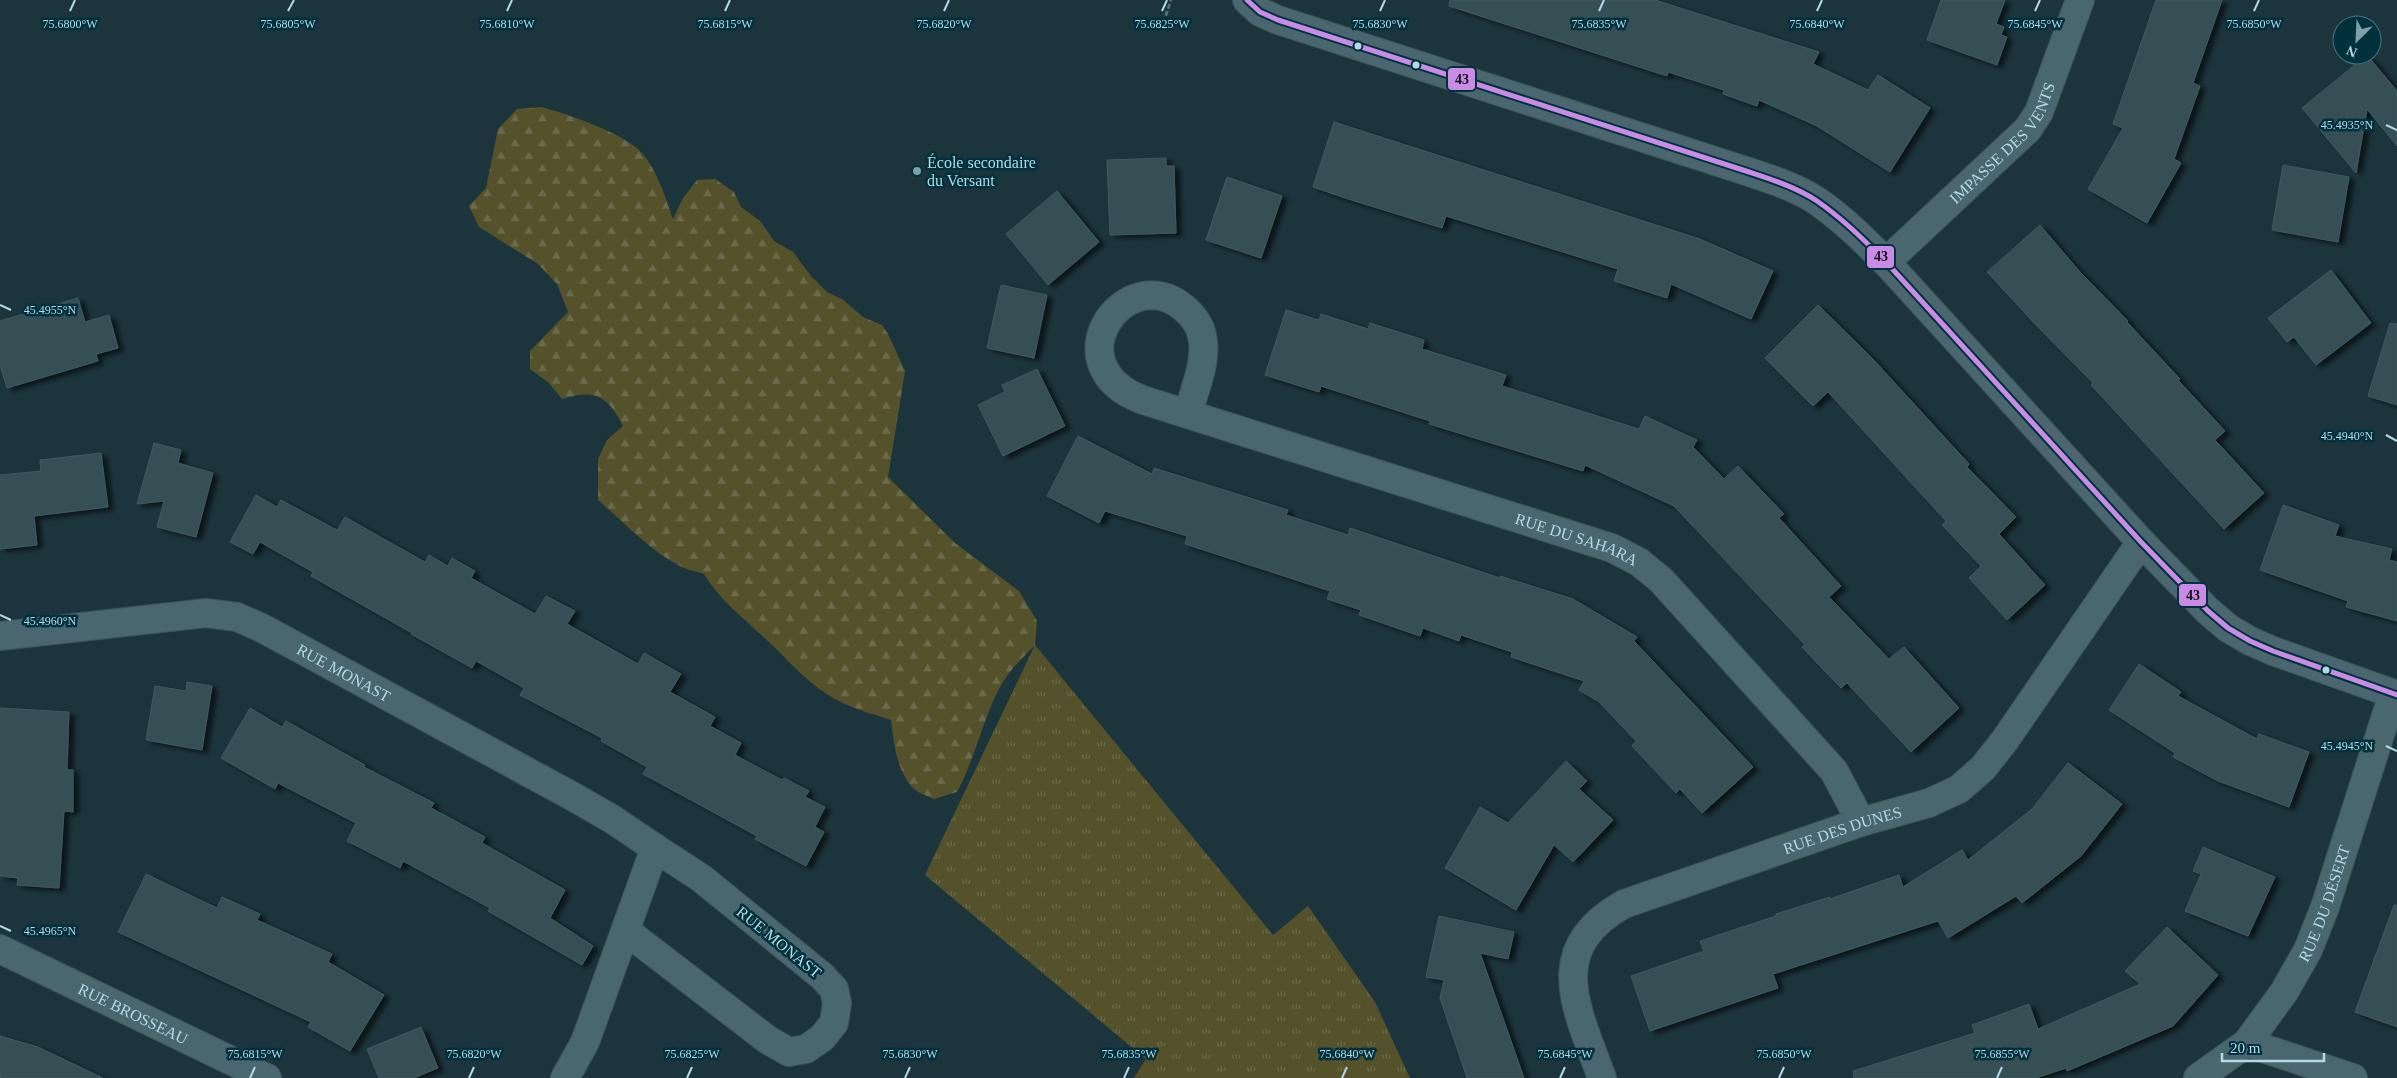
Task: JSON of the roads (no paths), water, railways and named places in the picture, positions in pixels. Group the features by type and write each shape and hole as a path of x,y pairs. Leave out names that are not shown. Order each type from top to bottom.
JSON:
{"street":[{"path":"1247,0 1260,12 1278,20 1746,170 1788,186 1815,200 1843,221 1886,262 2141,542 2208,611 2242,637 2273,651 2395,694"},
{"name":"IMPASSE DES VENTS","path":"1886,262 2028,129 2039,112 2080,0"},
{"name":"RUE DU SAHARA","path":"1188,414 1203,360 1202,336 1193,316 1177,302 1161,296 1142,297 1127,302 1112,313 1101,332 1099,350 1104,371 1118,388 1126,394 1188,414 1612,548 1639,562 1661,580 1834,771 1861,822"},
{"name":"RUE DES DUNES","path":"1602,1078 1574,1001 1573,974 1578,950 1588,931 1606,914 1624,904 1861,822 1929,803 1959,789 1983,768 2005,740 2141,542"},
{"name":"RUE MONAST","path":"0,636 206,613 237,617 262,628 588,805 701,878 822,976 834,989 837,1003 834,1023 822,1038 806,1049 789,1052 768,1040 626,931"},
{"name":"RUE DU DÉSERT","path":"2198,1078 2247,1043 2284,992 2308,950 2325,907 2395,694"},
{"path":"565,1078 585,1042 655,848"},
{"name":"RUE BROSSEAU","path":"0,948 267,1078"},
{"path":"2247,1043 2353,1078"}],"place":[{"name":"École secondaire du Versant","path":"917,171"}]}
